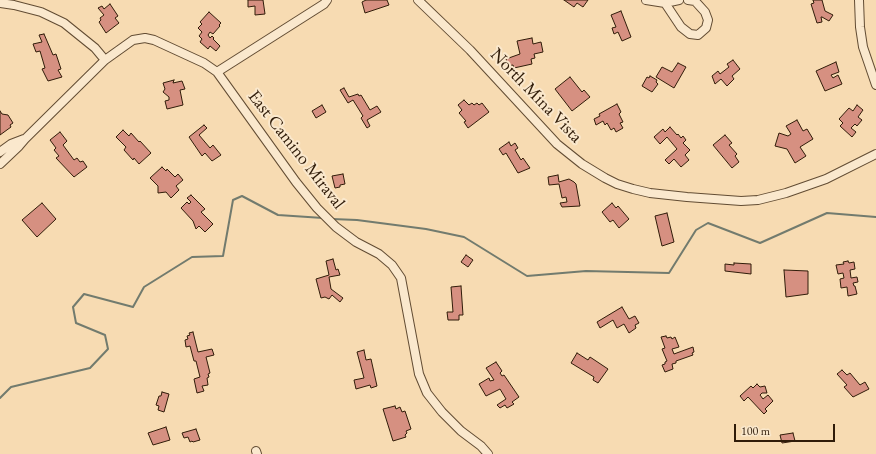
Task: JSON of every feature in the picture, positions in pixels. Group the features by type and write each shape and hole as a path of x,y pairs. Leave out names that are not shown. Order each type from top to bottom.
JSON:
{"street":[{"path":"0,164 105,60 133,40 145,38 154,40 204,63 216,72 324,4 327,0"},
{"name":"North Mina Vista","path":"418,0 470,50 556,144 582,164 616,184 650,193 727,200 758,200 786,193 826,179 876,154"},
{"path":"646,0 665,3 679,0"},
{"path":"665,3 681,27 690,34 698,35 706,28 708,20 705,12 695,1 688,0"},
{"path":"859,0 859,22 863,47 876,85"},
{"path":"0,4 14,5 41,12 64,23 95,48 105,60"},
{"name":"East Camino Miraval","path":"216,72 296,182 317,208 336,227 356,242 379,254 392,265 401,278 419,374 427,393 442,412 461,431 481,446 488,454"},
{"path":"0,152 11,144 25,139"}],"building":[{"path":"248,0 263,0 265,14 255,15 255,6 248,7"},
{"path":"366,0 387,0 389,5 365,13 362,2"},
{"path":"564,0 588,0 583,7 577,3 574,7"},
{"path":"813,0 822,0 825,11 833,15 829,21 821,17 822,22 817,23 811,4 814,3"},
{"path":"110,4 118,16 115,18 119,23 106,33 99,22 101,20 100,18 104,15 98,8 102,6 104,9"},
{"path":"621,11 631,37 622,41 618,32 614,34 612,28 616,27 611,15"},
{"path":"209,12 221,23 213,34 210,32 208,35 210,38 212,36 220,46 216,51 210,46 208,49 200,42 202,39 199,36 202,32 198,28 202,24 200,22"},
{"path":"44,34 53,55 56,54 61,69 58,70 62,77 48,81 42,69 45,68 40,51 36,52 33,44 42,42 39,35"},
{"path":"532,38 533,44 541,42 543,52 534,54 535,58 531,59 532,64 514,68 513,65 508,66 506,59 520,54 517,41"},
{"path":"733,60 740,69 732,76 734,79 727,86 721,79 715,84 712,76 718,71 720,74 729,67 727,64"},
{"path":"836,62 839,72 831,75 833,78 838,75 842,84 825,91 816,71"},
{"path":"678,63 686,67 674,88 656,77 662,67 672,72"},
{"path":"650,76 657,80 656,82 658,84 652,92 642,86 647,77 649,78"},
{"path":"570,77 582,92 584,90 590,97 572,111 555,89"},
{"path":"174,80 173,83 182,81 185,89 180,90 183,105 167,109 165,101 169,100 169,97 163,92 165,89 163,83"},
{"path":"344,88 349,97 358,94 359,96 361,95 370,110 377,106 381,112 367,120 370,126 367,128 361,118 363,116 353,100 348,103 340,90"},
{"path":"464,100 469,105 472,103 474,105 477,103 479,105 482,103 489,112 468,128 464,122 466,121 459,113 462,110 458,105"},
{"path":"617,104 621,112 619,114 623,122 620,123 623,128 616,132 614,128 611,130 607,123 605,125 603,121 596,125 594,119 600,116 599,114"},
{"path":"322,105 326,112 316,118 312,111"},
{"path":"857,105 863,110 858,117 862,120 857,126 855,124 851,128 856,132 852,137 840,126 843,123 839,119 849,108 853,111"},
{"path":"0,111 2,114 8,115 13,123 10,125 11,127 0,135"},
{"path":"797,120 803,131 807,129 813,139 800,147 806,156 795,163 787,149 775,146 779,133 788,136 791,134 786,126"},
{"path":"204,125 207,128 199,135 210,148 213,145 221,155 212,161 205,153 202,156 189,137"},
{"path":"670,127 681,138 683,136 686,140 683,143 690,150 685,155 689,160 681,167 674,159 669,164 665,160 677,149 667,137 660,144 654,137 663,129 665,132"},
{"path":"123,130 129,136 131,133 151,153 139,164 124,150 126,147 116,137"},
{"path":"60,132 67,141 63,145 74,160 77,158 80,162 83,161 87,167 74,177 56,158 59,156 54,150 56,148 50,140"},
{"path":"725,135 732,143 729,145 737,154 735,156 739,162 732,168 713,145"},
{"path":"509,142 511,146 515,143 518,148 515,150 521,160 523,158 530,168 518,173 506,153 503,155 499,149"},
{"path":"162,167 166,171 167,169 175,177 178,174 183,180 176,186 179,190 171,198 166,192 158,193 158,186 150,178"},
{"path":"343,174 345,184 335,188 332,176"},
{"path":"558,175 559,182 569,179 576,184 580,206 562,207 560,203 567,202 566,197 562,198 559,184 549,185 548,177"},
{"path":"191,195 205,209 201,212 213,224 205,232 199,226 196,229 193,221 181,208 187,202 189,204 191,202 187,198"},
{"path":"42,203 56,219 37,237 22,220"},
{"path":"612,203 616,208 618,206 629,219 619,228 613,220 610,222 602,212"},
{"path":"667,213 674,242 662,246 655,216"},
{"path":"466,255 473,260 468,267 461,262"},
{"path":"333,259 336,270 338,269 340,275 329,277 331,289 343,298 340,302 332,295 329,299 325,297 321,298 316,279 329,275 326,261"},
{"path":"848,261 849,263 854,262 855,269 850,270 851,278 857,277 858,282 853,283 857,294 848,296 847,287 841,288 840,279 844,278 843,273 838,274 836,265 844,264 843,262"},
{"path":"734,263 751,264 751,274 725,271 725,264 734,265"},
{"path":"784,270 808,271 808,294 786,297"},
{"path":"461,286 463,315 459,315 459,320 448,320 447,312 453,312 451,287"},
{"path":"622,307 629,319 635,316 639,323 635,325 636,328 629,333 624,324 617,328 613,320 600,328 597,322"},
{"path":"193,332 198,352 212,349 214,355 206,357 210,373 208,374 209,377 207,378 208,385 202,386 204,391 197,393 194,379 200,377 190,346 186,347 185,340 188,339 187,336 190,335 189,333"},
{"path":"666,336 667,338 671,337 672,339 675,337 679,347 672,349 674,354 693,347 694,352 692,353 693,355 676,361 676,363 672,364 673,369 665,372 662,365 667,361 662,349 665,348 661,337"},
{"path":"364,350 366,360 371,359 377,386 371,388 370,385 356,389 354,380 364,378 357,352"},
{"path":"577,353 588,360 590,357 608,369 598,383 593,380 594,377 571,363"},
{"path":"496,362 502,371 500,373 502,376 504,375 519,397 512,402 514,404 507,408 505,405 500,408 497,405 506,399 500,389 486,396 479,384 489,378 490,381 494,380 486,368"},
{"path":"842,370 847,375 850,373 860,385 865,382 869,389 853,397 844,387 847,385 837,374"},
{"path":"757,384 760,387 765,386 767,393 762,393 760,395 763,399 768,395 773,401 765,409 767,411 764,414 748,397 744,401 740,396 751,386 753,388"},
{"path":"162,392 169,394 164,412 158,410 159,406 156,405"},
{"path":"395,406 396,409 400,407 402,412 405,411 411,429 406,431 406,437 393,441 383,409"},
{"path":"166,427 170,440 153,445 148,433"},
{"path":"196,429 200,440 190,442 188,437 184,438 182,433"},
{"path":"793,433 795,441 782,443 780,435"}],"waterway":[{"path":"0,398 11,387 90,368 108,349 105,335 76,323 73,307 84,294 133,307 144,287 192,257 223,256 233,200 242,196 278,215 323,218"},
{"path":"332,219 357,220 426,229 464,237 527,276 586,271 669,273 696,230 708,223 760,243 827,213 876,217"}]}
